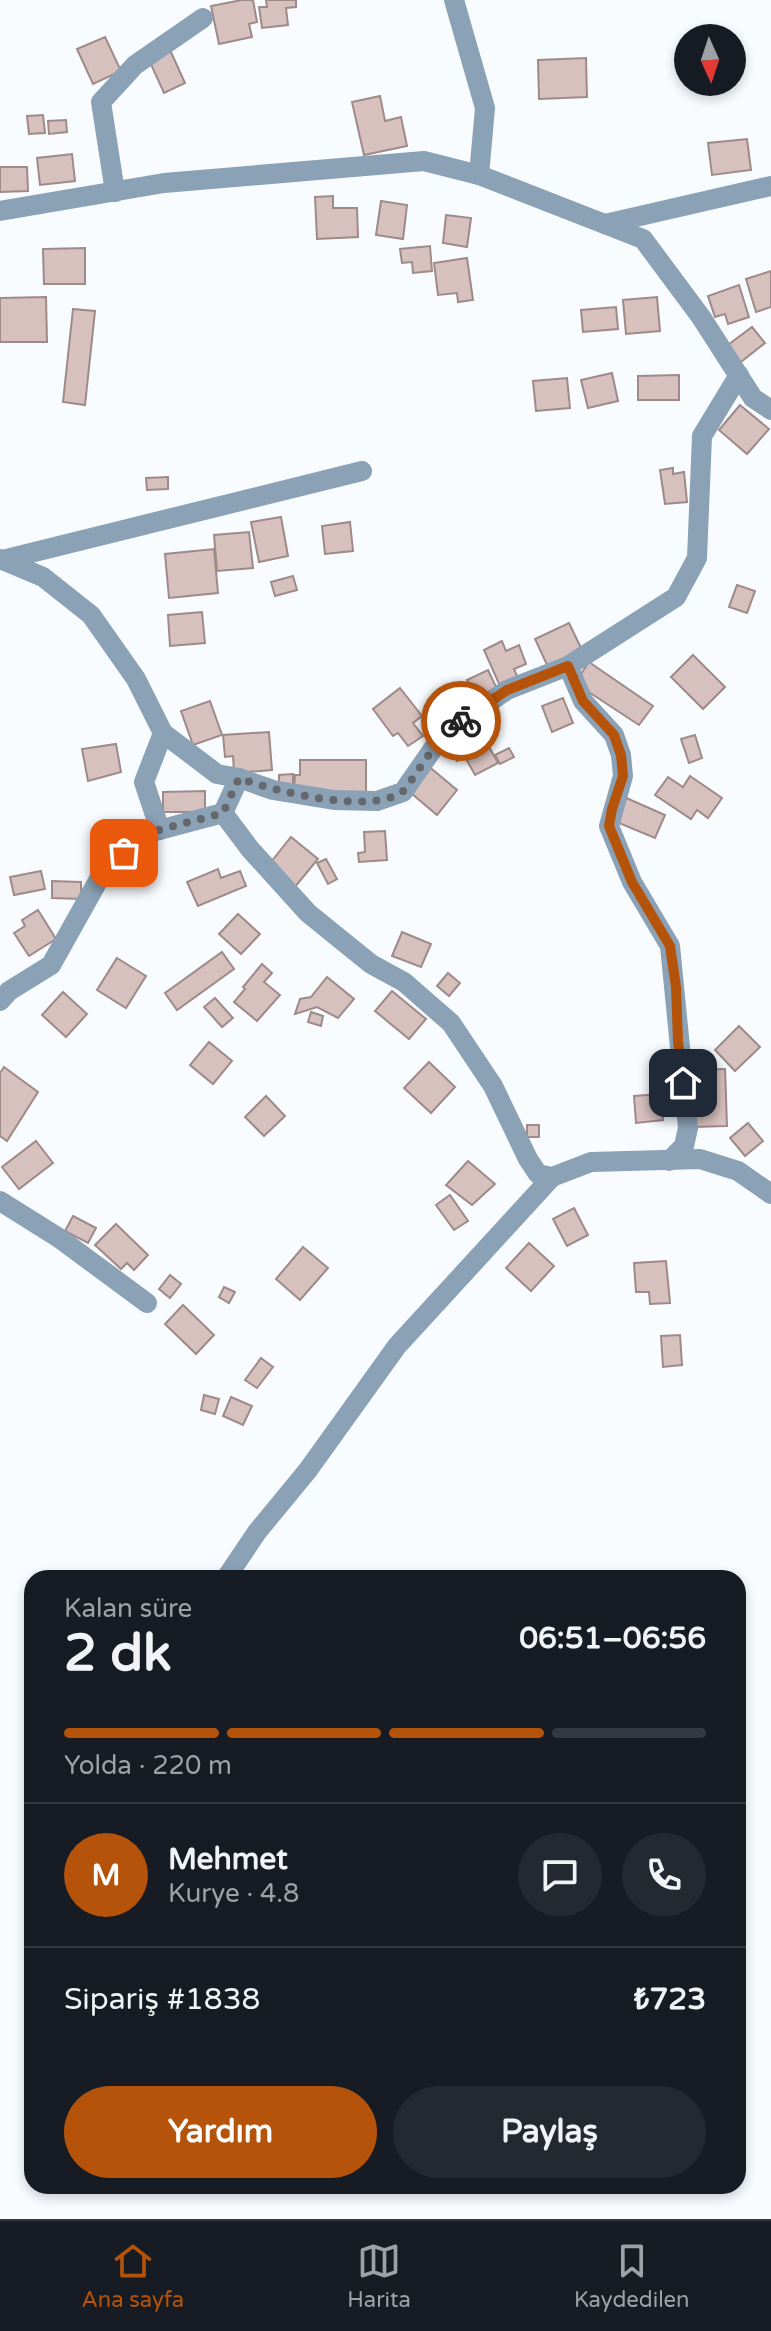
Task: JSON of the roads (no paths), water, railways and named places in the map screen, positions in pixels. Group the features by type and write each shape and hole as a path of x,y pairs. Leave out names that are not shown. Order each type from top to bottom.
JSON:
{"street":[{"path":"454,0 485,108 479,175"},
{"path":"115,192 101,102 135,65 203,18"},
{"path":"0,211 164,183 424,161 479,175 643,239 701,317 753,398 771,410"},
{"path":"605,224 771,186"},
{"path":"1,559 43,577 91,615 136,679 163,733 217,774 273,790 334,800 377,801 403,792 444,733 507,690 568,666 676,597 697,558 702,436 739,375"},
{"path":"1,559 362,471"},
{"path":"568,666 583,701 614,735 621,755 623,776 609,826 632,882 670,946 688,1128 684,1146 669,1161"},
{"path":"160,830 144,782 163,733"},
{"path":"223,813 239,778"},
{"path":"0,1001 9,991 51,965 103,872 144,834 223,813"},
{"path":"223,813 250,849 308,913 371,964 404,982 451,1023 493,1086 528,1159 538,1174 552,1177"},
{"path":"231,1570 397,1346 552,1177 591,1162 700,1159 738,1171 771,1194"},
{"path":"0,1201 59,1238 147,1303"}]}
